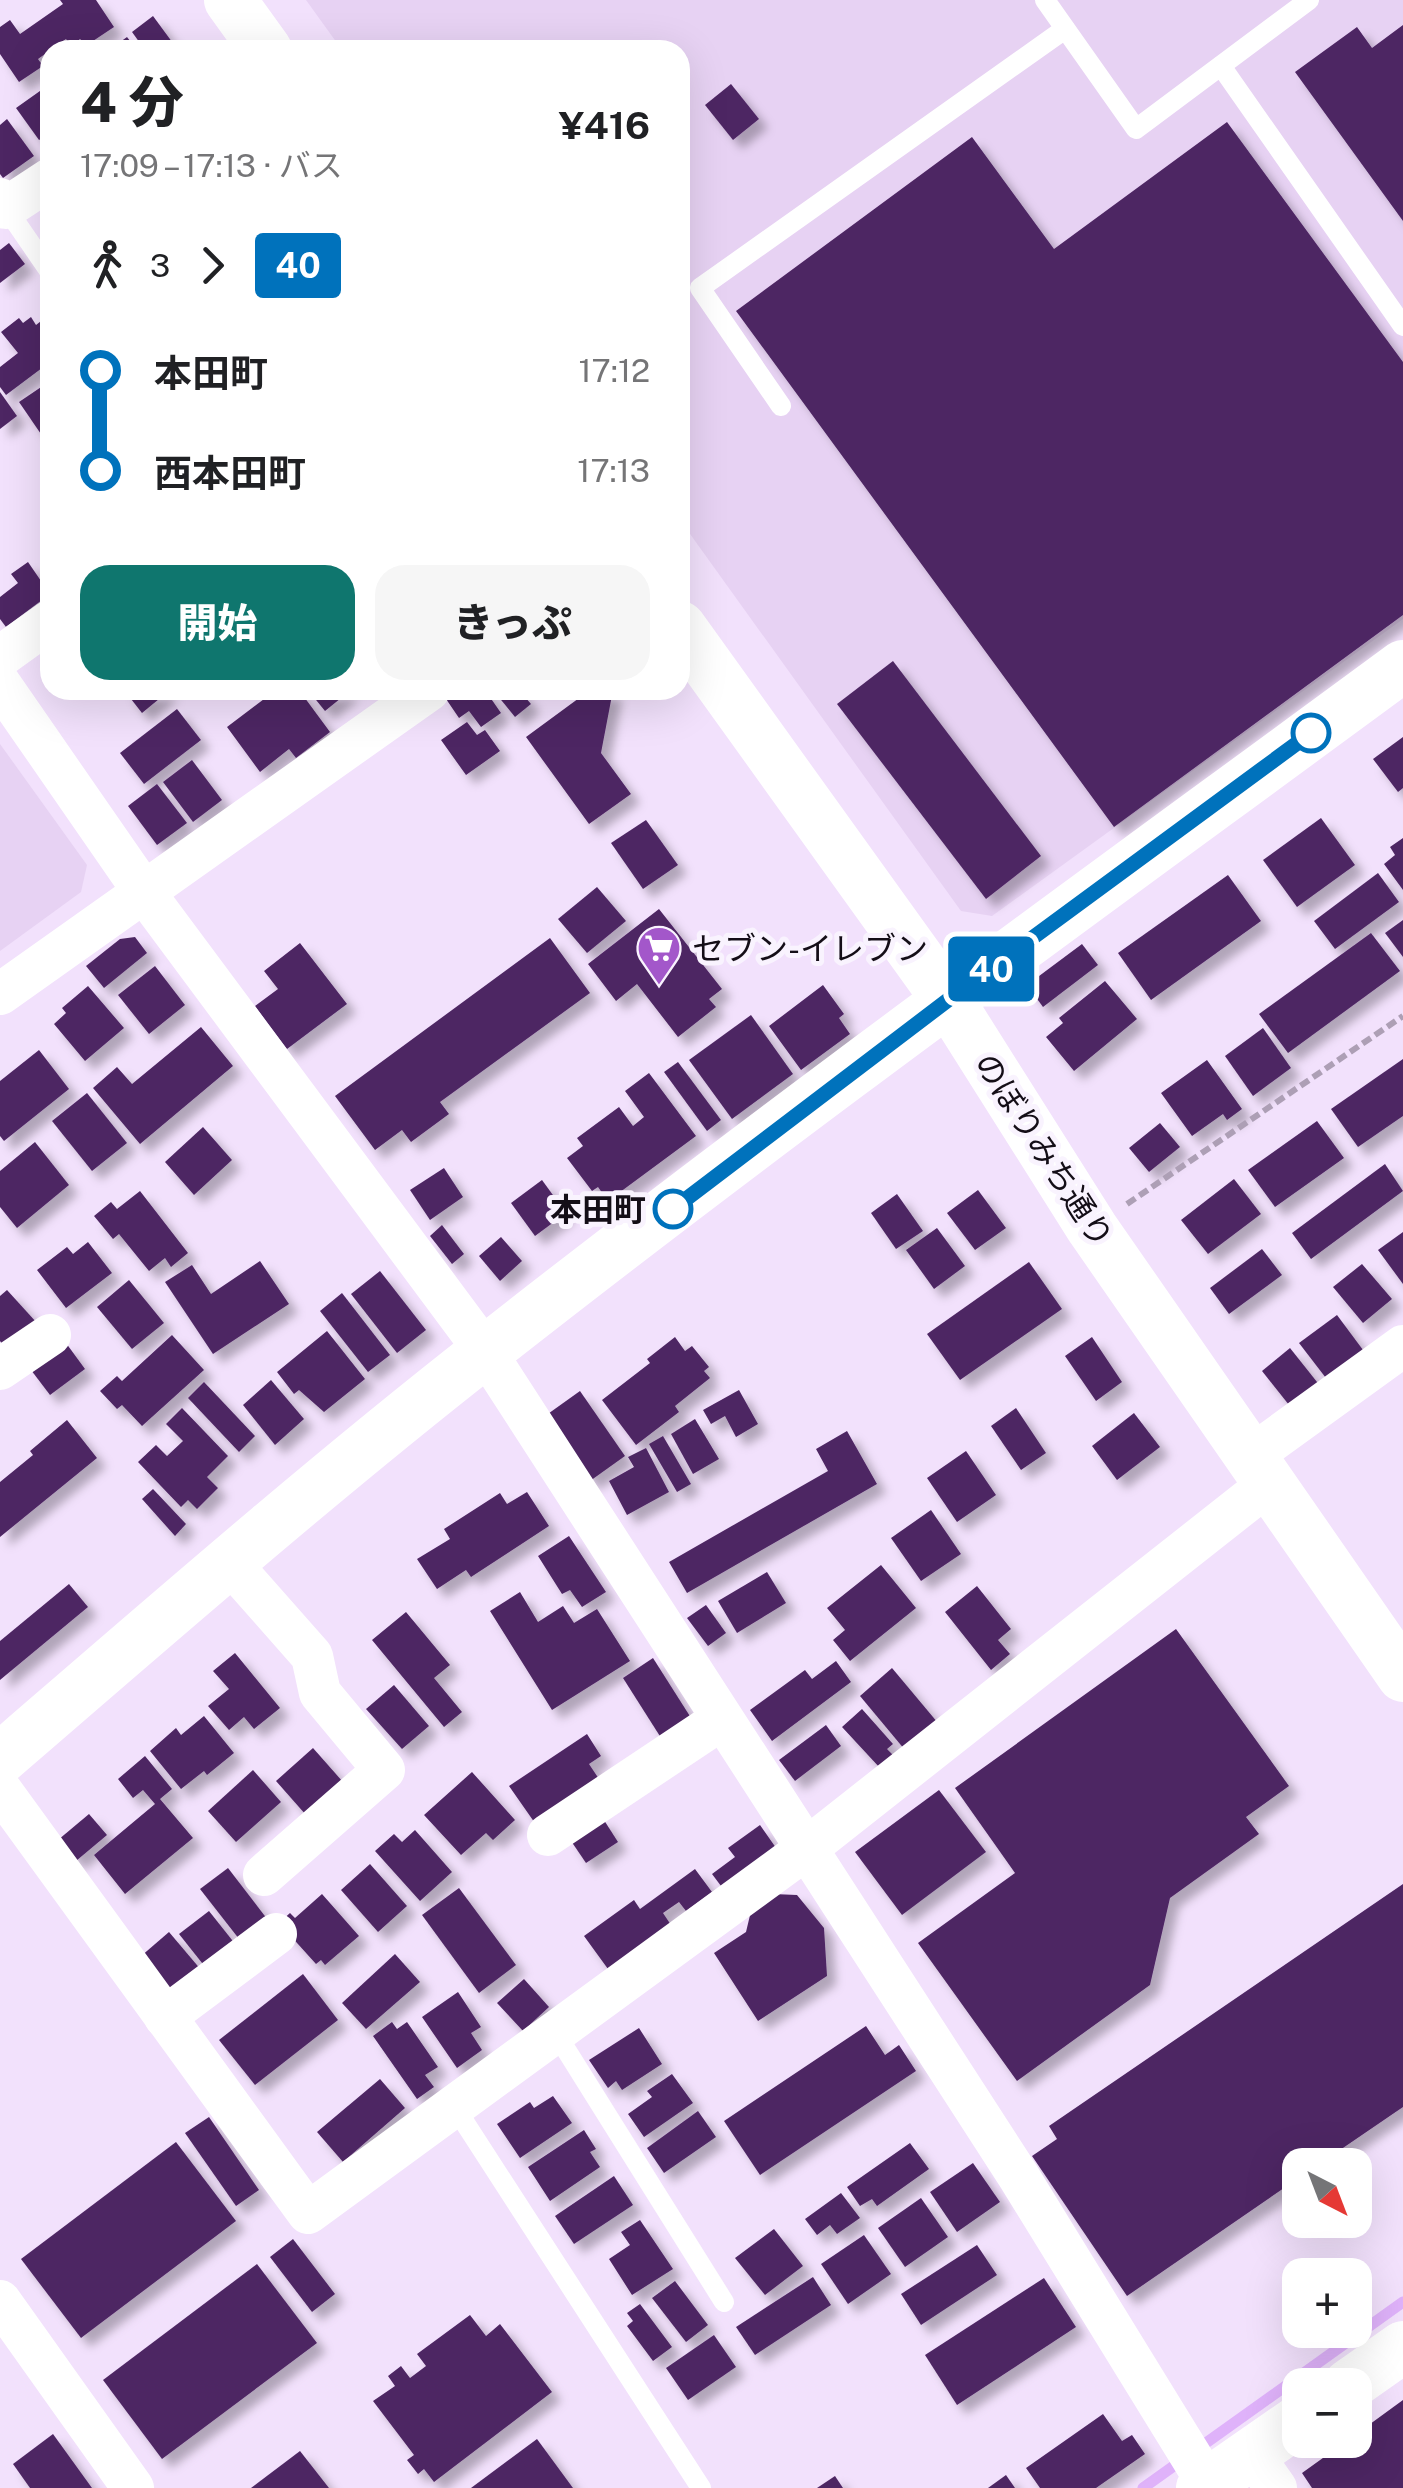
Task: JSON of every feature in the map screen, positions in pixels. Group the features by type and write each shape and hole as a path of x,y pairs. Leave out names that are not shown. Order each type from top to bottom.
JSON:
{"street":[{"path":"3,204 40,184"},
{"path":"0,657 40,628"},
{"name":"のぼりみち通り","path":"690,642 948,1000 1092,1228 1403,1676"},
{"path":"0,1759 229,1562 485,1351 948,1000 1403,666"},
{"path":"0,684 144,892 485,1351 1018,2177 1205,2486 1264,2471 1282,2446"},
{"path":"0,994 414,700"},
{"path":"0,1369 50,1335"},
{"path":"0,1789 308,2213 806,1849 1403,1346"},
{"path":"229,1562 312,1656 320,1693 384,1770 264,1876"},
{"path":"548,1835 722,1719"},
{"path":"165,2017 276,1934"},
{"path":"0,2301 133,2488"},
{"path":"1372,2368 1403,2346"}],"lane":[{"path":"1045,0 1136,129 1309,0"},
{"path":"781,406 700,288 1065,28"},
{"path":"1221,66 1403,326"},
{"path":"3,204 40,258"},
{"path":"555,2032 724,2302"},
{"path":"454,2106 702,2488"}],"path":[{"path":"1092,1228 1403,1016"}],"shaded area":[{"path":"306,0 1403,0 1403,619 992,916 961,911 690,534 690,40 335,40"},
{"path":"0,744 87,865 81,892 0,951"}],"building":[{"path":"60,0 96,0 114,27 94,40 40,40 40,68 19,82 0,54 0,27 10,20 20,34 63,4"},
{"path":"153,16 171,40 138,40 132,32"},
{"path":"1403,25 1403,221 1295,72 1357,27 1372,48"},
{"path":"731,84 759,119 733,140 705,105"},
{"path":"40,91 40,139 39,140 16,108"},
{"path":"7,119 34,156 3,178 0,125"},
{"path":"1227,122 1403,362 1403,615 1114,827 736,311 972,137 1054,249"},
{"path":"9,243 25,264 0,283 0,250"},
{"path":"31,317 36,325 40,322 40,370 6,395 0,387 0,367 18,353 1,332 19,318 23,323"},
{"path":"40,388 40,433 19,402"},
{"path":"0,392 17,416 0,429"},
{"path":"28,562 40,579 40,602 6,627 0,619 0,597 18,583 11,574"},
{"path":"893,661 1041,856 986,899 837,704"},
{"path":"132,700 158,700 142,713"},
{"path":"263,700 306,700 330,732 296,758 289,749 260,772 227,727"},
{"path":"316,700 339,700 325,711"},
{"path":"447,700 492,700 501,713 481,727 469,711 459,718"},
{"path":"501,700 528,700 531,704 515,717"},
{"path":"576,700 611,700 601,753 631,794 589,824 526,737"},
{"path":"177,709 201,740 144,784 120,753"},
{"path":"467,722 477,735 485,730 500,751 466,775 441,740"},
{"path":"1403,737 1403,788 1398,792 1373,759"},
{"path":"192,760 222,800 193,822 163,782"},
{"path":"157,784 187,823 157,845 128,806"},
{"path":"1321,818 1355,865 1297,907 1263,860"},
{"path":"646,820 678,865 643,889 611,843"},
{"path":"1403,838 1403,890 1384,864 1395,855 1390,847"},
{"path":"1378,873 1399,902 1335,949 1314,921"},
{"path":"1228,875 1261,921 1151,1000 1118,953"},
{"path":"597,887 626,921 587,953 558,919"},
{"path":"659,909 722,989 709,999 716,1007 678,1037 637,984 616,1001 588,964"},
{"path":"1403,920 1403,957 1385,933"},
{"path":"1371,933 1400,971 1288,1053 1259,1014"},
{"path":"135,937 147,953 104,988 86,966 120,939"},
{"path":"550,938 590,993 440,1102 449,1114 411,1142 402,1130 375,1150 335,1096"},
{"path":"300,943 347,1004 287,1049 255,1006 278,989 264,971"},
{"path":"1082,944 1098,965 1043,1007 1027,985"},
{"path":"155,966 185,1005 149,1034 118,995"},
{"path":"1105,981 1137,1019 1074,1071 1046,1037 1063,1023 1059,1018"},
{"path":"823,985 844,1014 839,1018 850,1034 801,1070 769,1026"},
{"path":"88,986 124,1028 85,1061 54,1024 66,1013 62,1008"},
{"path":"751,1015 793,1074 732,1119 689,1060"},
{"path":"201,1027 233,1066 140,1144 93,1088 117,1067 132,1084"},
{"path":"1263,1028 1291,1068 1253,1096 1225,1056"},
{"path":"39,1050 69,1089 4,1141 0,1136 0,1081"},
{"path":"1403,1059 1403,1116 1358,1147 1331,1109"},
{"path":"1207,1060 1242,1109 1227,1120 1223,1114 1192,1136 1161,1093"},
{"path":"678,1062 721,1120 707,1131 664,1072"},
{"path":"649,1073 696,1136 608,1201 598,1187 592,1191 567,1158 583,1146 577,1138 619,1107 633,1126 644,1117 625,1091"},
{"path":"87,1093 127,1143 92,1171 52,1121"},
{"path":"1317,1121 1344,1158 1275,1207 1248,1170"},
{"path":"1160,1123 1180,1147 1149,1172 1129,1148"},
{"path":"203,1127 232,1160 194,1195 165,1162"},
{"path":"35,1142 69,1185 17,1228 0,1207 0,1171"},
{"path":"1385,1164 1403,1191 1311,1259 1292,1233"},
{"path":"444,1168 463,1197 430,1220 410,1190"},
{"path":"1234,1179 1261,1214 1208,1254 1181,1220"},
{"path":"542,1180 566,1213 535,1236 511,1203"},
{"path":"978,1190 1006,1228 975,1250 947,1213"},
{"path":"140,1191 188,1253 171,1267 165,1258 149,1271 119,1234 113,1239 94,1216 111,1202 117,1209"},
{"path":"897,1194 923,1231 896,1249 871,1213"},
{"path":"442,1225 464,1254 452,1264 430,1236"},
{"path":"937,1228 965,1266 934,1289 906,1250"},
{"path":"1403,1232 1403,1284 1378,1250"},
{"path":"501,1237 522,1261 500,1281 479,1256"},
{"path":"88,1242 112,1273 66,1308 37,1270 67,1247 73,1254"},
{"path":"1262,1249 1282,1275 1229,1314 1210,1288"},
{"path":"260,1261 289,1304 213,1354 165,1282 192,1265 211,1294"},
{"path":"1029,1262 1062,1309 960,1380 927,1334"},
{"path":"1362,1264 1392,1299 1363,1323 1333,1287"},
{"path":"380,1271 426,1330 397,1353 351,1294"},
{"path":"129,1280 164,1323 132,1349 97,1307"},
{"path":"7,1290 37,1323 7,1350 0,1341 0,1296"},
{"path":"342,1293 390,1355 368,1372 320,1311"},
{"path":"1337,1315 1366,1354 1329,1382 1299,1343"},
{"path":"327,1331 365,1379 324,1412 299,1390 294,1394 277,1372"},
{"path":"172,1335 204,1370 142,1426 122,1405 117,1409 100,1391 117,1376 122,1381"},
{"path":"675,1337 685,1351 692,1346 709,1367 704,1371 710,1378 675,1406 679,1412 636,1445 602,1400 650,1363 647,1359"},
{"path":"1092,1337 1122,1382 1096,1401 1065,1356"},
{"path":"66,1343 85,1369 50,1395 31,1370"},
{"path":"1290,1348 1321,1387 1293,1410 1262,1371"},
{"path":"271,1380 304,1419 275,1445 243,1405"},
{"path":"204,1382 255,1436 239,1452 188,1398"},
{"path":"739,1390 758,1424 736,1437 725,1416 711,1424 703,1410"},
{"path":"580,1391 625,1456 590,1481 545,1416"},
{"path":"182,1408 228,1456 207,1477 218,1488 197,1509 188,1500 181,1507 138,1462 156,1445 167,1456 183,1441 166,1424"},
{"path":"1016,1408 1046,1453 1021,1470 991,1426"},
{"path":"1134,1413 1160,1447 1117,1480 1092,1446"},
{"path":"695,1419 719,1459 693,1474 671,1434"},
{"path":"67,1420 97,1458 0,1537 0,1482"},
{"path":"847,1431 877,1484 687,1593 669,1562 828,1471 816,1449"},
{"path":"663,1436 691,1484 677,1492 649,1444"},
{"path":"646,1448 669,1492 627,1515 609,1481 634,1467 628,1457"},
{"path":"966,1451 996,1495 957,1522 927,1478"},
{"path":"153,1489 186,1524 175,1536 142,1499"},
{"path":"527,1492 549,1526 471,1577 466,1570 437,1589 417,1559 450,1539 444,1529 500,1493 507,1504"},
{"path":"931,1510 961,1554 921,1581 891,1538"},
{"path":"569,1536 606,1592 582,1607 570,1590 562,1594 538,1556"},
{"path":"881,1565 916,1608 850,1661 833,1640 845,1630 827,1608"},
{"path":"767,1572 786,1603 737,1633 718,1601"},
{"path":"69,1584 88,1607 0,1680 0,1641"},
{"path":"977,1586 1011,1629 998,1640 1010,1654 991,1670 945,1612"},
{"path":"520,1592 538,1622 563,1606 574,1623 597,1609 630,1661 552,1710 490,1611"},
{"path":"706,1605 726,1633 708,1646 687,1618"},
{"path":"406,1612 450,1665 434,1678 462,1712 444,1727 372,1640"},
{"path":"1176,1629 1289,1786 1246,1817 1259,1834 1170,1898 1150,1985 1017,2081 918,1943 1015,1873 955,1788"},
{"path":"235,1653 280,1708 254,1729 244,1717 229,1730 208,1706 229,1689 213,1671"},
{"path":"653,1658 693,1721 663,1741 623,1678"},
{"path":"836,1661 851,1682 772,1741 750,1710 805,1670 812,1679"},
{"path":"892,1668 938,1723 905,1750 860,1696"},
{"path":"394,1685 429,1726 402,1749 366,1709"},
{"path":"862,1709 893,1744 887,1749 894,1756 880,1768 842,1727"},
{"path":"204,1716 234,1753 207,1775 204,1771 181,1789 150,1751 176,1728 181,1735"},
{"path":"826,1725 841,1746 795,1781 779,1760"},
{"path":"587,1734 601,1756 589,1764 601,1782 537,1826 509,1786"},
{"path":"313,1748 343,1782 306,1815 276,1781"},
{"path":"145,1756 172,1789 160,1799 193,1838 125,1894 94,1855 155,1804 143,1790 133,1798 118,1779"},
{"path":"253,1770 281,1802 236,1842 208,1811"},
{"path":"472,1772 515,1820 493,1840 486,1833 461,1855 424,1815"},
{"path":"939,1790 986,1852 902,1915 855,1852"},
{"path":"89,1814 107,1835 76,1861 58,1840"},
{"path":"602,1817 618,1842 586,1863 569,1838"},
{"path":"760,1825 781,1855 727,1894 712,1874 735,1857 728,1848"},
{"path":"415,1830 452,1872 420,1901 375,1851 394,1834 402,1842"},
{"path":"370,1864 407,1906 378,1932 341,1890"},
{"path":"228,1868 271,1924 243,1944 200,1889"},
{"path":"695,1869 712,1892 686,1911 679,1902 663,1913 673,1928 608,1969 584,1936 634,1900 640,1909"},
{"path":"1403,1884 1403,2107 1343,2148 1282,2148 1282,2189 1127,2296 1032,2156 1057,2139 1049,2126"},
{"path":"459,1888 516,1965 479,1993 422,1915"},
{"path":"322,1894 359,1936 325,1965 321,1960 316,1964 279,1923 290,1913 295,1918"},
{"path":"773,1894 797,1895 824,1928 827,1976 758,2021 714,1953 746,1932 751,1911"},
{"path":"209,1911 236,1945 206,1968 179,1934"},
{"path":"169,1932 202,1971 172,1995 140,1957"},
{"path":"395,1954 420,1982 366,2029 342,2003"},
{"path":"303,1974 338,2020 255,2085 219,2040"},
{"path":"524,1979 549,2007 523,2031 497,2003"},
{"path":"458,1992 481,2027 471,2033 482,2050 457,2068 422,2017"},
{"path":"392,2022 397,2029 407,2022 438,2067 425,2075 434,2087 417,2099 373,2036"},
{"path":"866,2026 885,2055 899,2045 916,2071 760,2175 724,2121"},
{"path":"639,2028 662,2064 622,2090 616,2081 608,2088 589,2060"},
{"path":"672,2074 693,2103 644,2137 628,2114 652,2097 647,2091"},
{"path":"380,2079 405,2108 343,2162 317,2132"},
{"path":"553,2096 572,2123 520,2158 497,2124 530,2102 534,2108"},
{"path":"698,2111 716,2137 664,2173 647,2148"},
{"path":"209,2117 259,2190 236,2206 185,2133"},
{"path":"584,2130 596,2149 590,2152 600,2167 550,2201 528,2167"},
{"path":"176,2142 236,2221 81,2338 21,2259"},
{"path":"910,2143 929,2169 877,2206 872,2199 860,2206 847,2187"},
{"path":"973,2163 1000,2202 957,2232 930,2192"},
{"path":"614,2176 633,2205 574,2244 555,2216"},
{"path":"841,2193 860,2218 837,2234 830,2225 817,2235 805,2219"},
{"path":"921,2198 948,2237 905,2267 878,2228"},
{"path":"640,2220 673,2269 632,2295 609,2259 630,2245 621,2232"},
{"path":"774,2229 803,2266 765,2295 735,2258"},
{"path":"864,2235 891,2274 848,2304 821,2264"},
{"path":"293,2239 335,2294 312,2312 270,2257"},
{"path":"977,2245 997,2275 921,2325 901,2294"},
{"path":"257,2264 317,2343 162,2459 103,2380"},
{"path":"813,2277 831,2305 755,2355 736,2327"},
{"path":"1044,2278 1076,2327 957,2405 925,2355"},
{"path":"675,2281 708,2325 686,2342 652,2298"},
{"path":"640,2304 672,2347 653,2361 627,2326 633,2321 627,2313"},
{"path":"470,2315 486,2336 500,2324 552,2392 434,2482 424,2469 418,2474 407,2460 414,2455 373,2401 395,2386 388,2376 401,2366 410,2378 426,2366 417,2354"},
{"path":"714,2335 736,2367 688,2400 666,2368"},
{"path":"1403,2400 1403,2488 1312,2488 1302,2473 1323,2458 1372,2458 1372,2423"},
{"path":"1103,2414 1122,2441 1132,2435 1145,2454 1096,2488 1040,2488 1026,2468"},
{"path":"53,2434 92,2488 30,2488 13,2464"},
{"path":"537,2439 573,2488 471,2488"},
{"path":"300,2451 329,2488 251,2488"},
{"path":"1006,2475 1015,2488 988,2488"},
{"path":"835,2476 843,2488 817,2488"}],"waterway":[{"path":"1143,2488 1403,2302"}],"bus line":[{"name":"40","path":"673,1209 948,1000 1311,733"}],"place":[{"name":"セブン-イレブン","path":"659,986"},
{"name":"本田町","path":"673,1209"}]}
